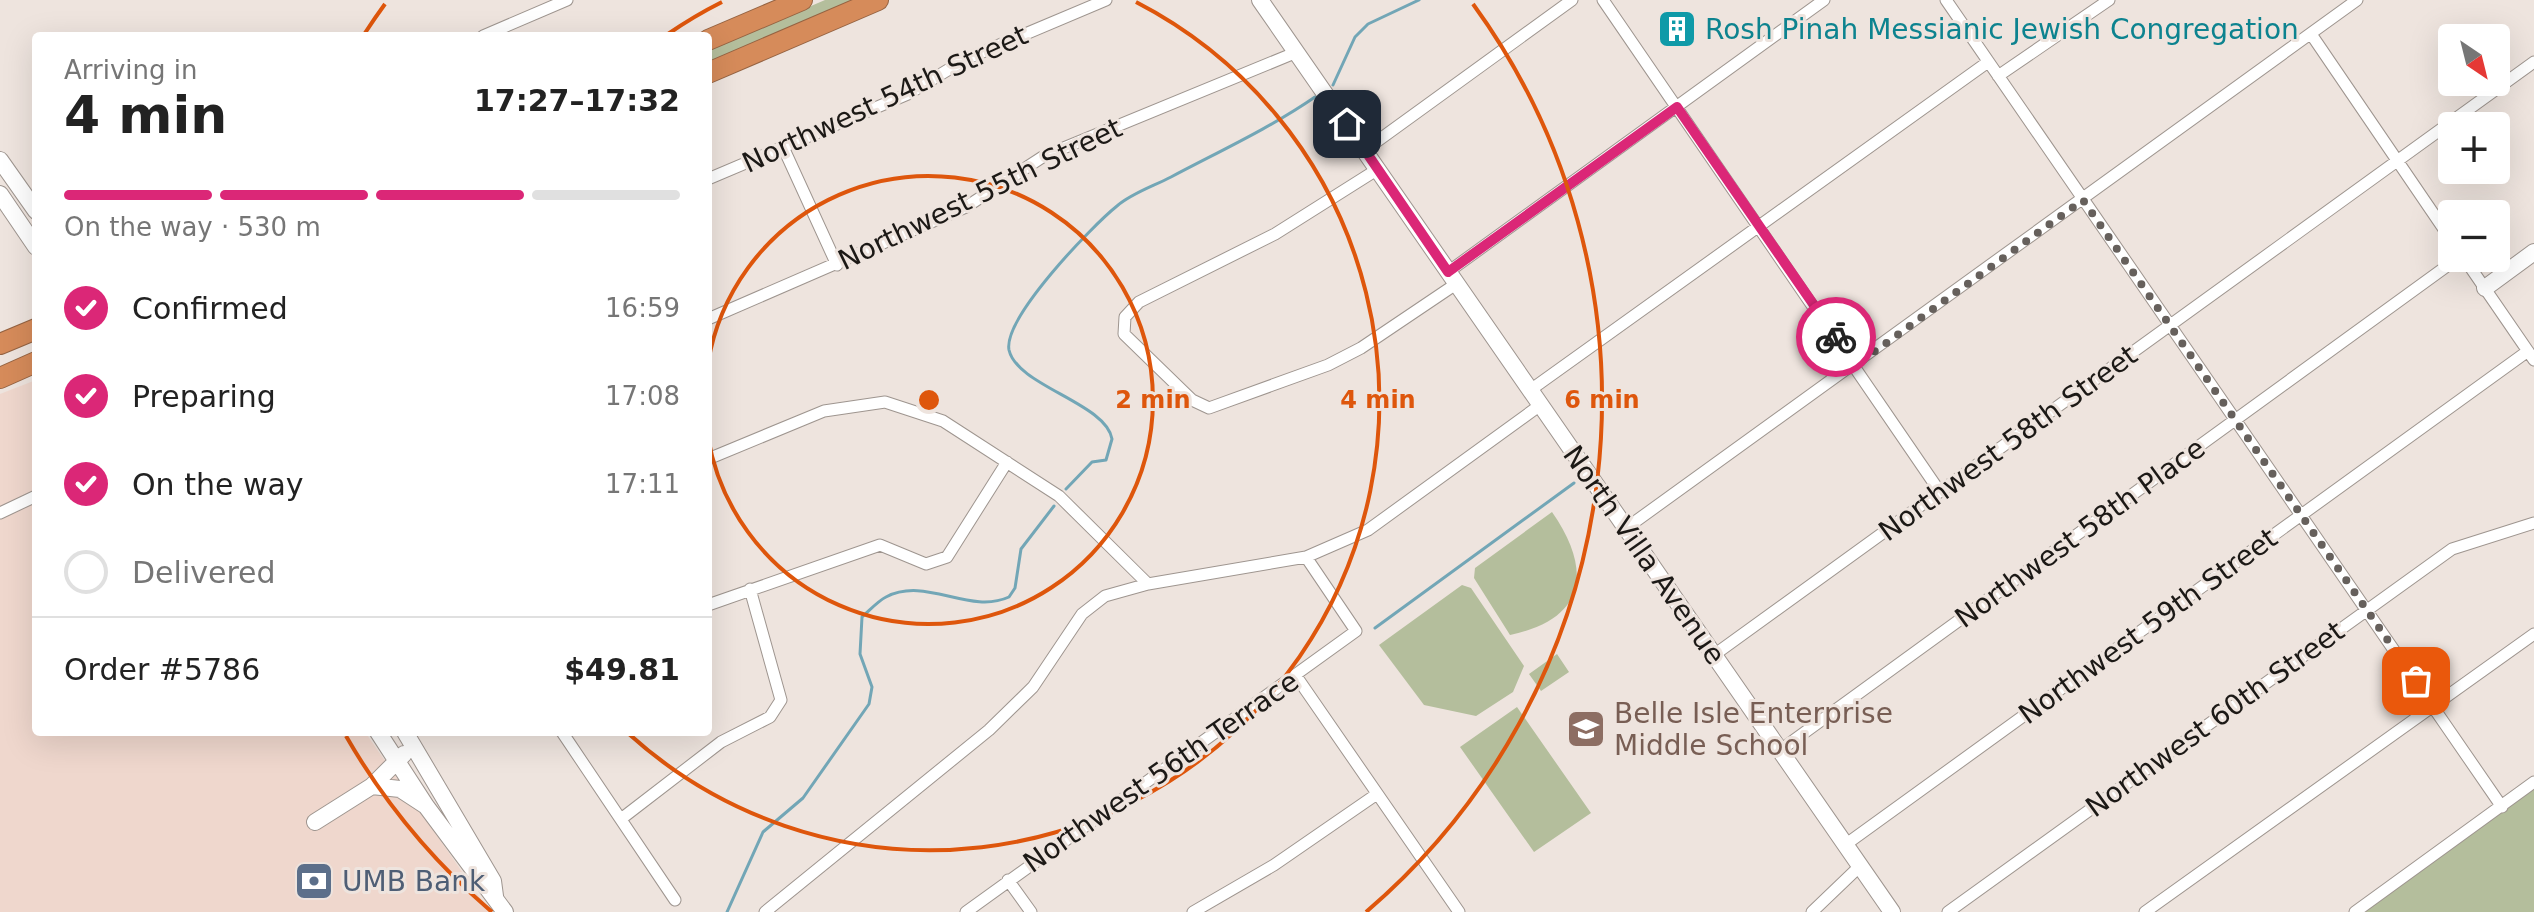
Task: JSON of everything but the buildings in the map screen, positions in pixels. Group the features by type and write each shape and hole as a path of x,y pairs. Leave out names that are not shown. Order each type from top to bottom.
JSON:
{"highway":[{"path":"712,38 802,0"},
{"path":"712,71 878,0"},
{"path":"0,344 32,331"},
{"path":"0,378 32,364"}],"street":[{"path":"492,32 567,0"},
{"name":"Northwest 54th Street","path":"712,177 908,94 966,59 1106,0"},
{"name":"North Villa Avenue","path":"1260,0 1892,912"},
{"path":"1365,150 1572,0"},
{"path":"1603,0 1856,365 1940,492"},
{"path":"1378,169 1275,234 1139,302 1125,317 1124,334 1192,400 1209,408 1328,365 1361,348 1677,107 1824,0"},
{"path":"1946,0 2502,807"},
{"path":"1998,76 2109,0"},
{"path":"1625,529 2357,0"},
{"path":"2311,34 2438,220"},
{"name":"Northwest 55th Street","path":"712,317 966,207 1044,156 1297,52"},
{"path":"1529,391 1988,62"},
{"name":"Northwest 58th Street","path":"1714,655 2534,62"},
{"path":"783,147 837,265"},
{"path":"0,160 32,205"},
{"path":"0,194 32,241"},
{"path":"2485,288 2534,252"},
{"name":"Northwest 58th Place","path":"1779,751 2442,272"},
{"path":"2472,272 2531,356"},
{"name":"Northwest 59th Street","path":"1845,845 2302,515 2531,356"},
{"path":"712,457 824,411 885,402 943,421 1059,496 1148,584"},
{"path":"765,912 989,730 1033,687 1082,614 1105,596 1148,584 1306,557 1368,530 1539,406"},
{"path":"712,603 880,545 926,564 947,557 1007,462"},
{"path":"0,513 32,498"},
{"name":"Northwest 60th Street","path":"1948,912 2452,549 2534,523"},
{"name":"Northwest 56th Terrace","path":"966,912 1356,631 1306,557"},
{"path":"621,819 721,742 770,717 781,700 750,589"},
{"path":"2145,912 2534,634"},
{"path":"1296,676 1459,912"},
{"path":"381,736 483,887 495,896 505,912"},
{"path":"565,736 675,900"},
{"path":"315,822 372,786 399,762 408,737"},
{"path":"408,737 493,881 495,896"},
{"path":"2355,912 2534,782"},
{"path":"372,786 400,789 426,806"},
{"path":"1193,912 1274,865 1377,794"},
{"path":"1812,912 1860,866"},
{"path":"1008,880 1031,912"}],"shaded area":[{"path":"32,382 32,736 368,736 490,912 0,912 0,394"}],"green space":[{"path":"825,0 859,0 712,63 712,48"},
{"path":"1552,512 1573,554 1577,573 1575,590 1567,605 1554,617 1535,628 1510,635 1474,578 1475,568"},
{"path":"1462,585 1471,588 1524,666 1513,692 1476,716 1424,705 1379,645"},
{"path":"1557,654 1569,672 1541,691 1529,674"},
{"path":"1517,707 1591,813 1534,852 1460,747"},
{"path":"2534,789 2534,912 2365,912 2383,898"}],"waterway":[{"path":"1333,85 1355,37 1368,24 1419,0"},
{"path":"1066,489 1092,462 1106,460 1112,439 1106,426 1094,415 1015,363 1009,350 1011,335 1020,317 1070,252 1123,201 1263,129 1315,97"},
{"path":"1375,628 1574,483"},
{"path":"727,912 763,832 803,798 869,704 872,687 860,654 862,617 883,599 901,592 932,593 979,602 1009,597 1015,588 1021,549 1054,506"}],"way so far":[{"path":"1836,337 1856,365 2083,200 2416,681"}],"place":[{"name":"Rosh Pinah Messianic Jewish Congregation","path":"1677,29"},
{"name":"Belle Isle Enterprise Middle School","path":"1586,729"},
{"name":"UMB Bank","path":"314,881"}],"route":[{"path":"1347,124 1448,272 1677,107 1836,337"}]}
